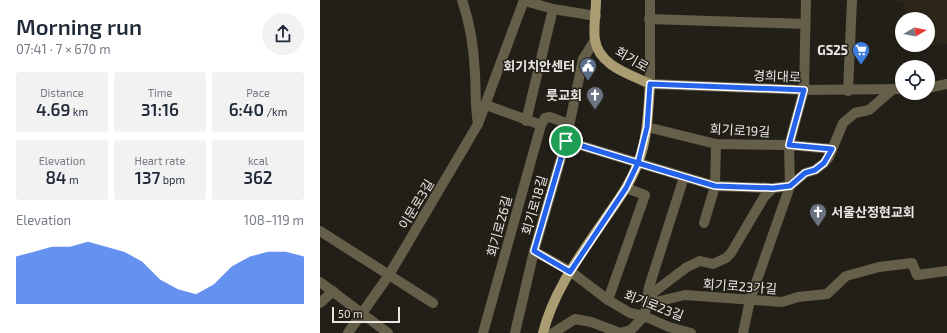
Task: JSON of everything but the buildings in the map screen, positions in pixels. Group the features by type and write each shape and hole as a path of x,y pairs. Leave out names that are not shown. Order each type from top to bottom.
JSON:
{"main road":[{"name":"회기로","path":"543,333 552,302 570,272 626,188 638,163 647,127 650,84 609,64 600,53 595,40 596,0"}],"street":[{"path":"462,0 468,17 472,45 475,73 475,111 478,124"},
{"path":"650,0 650,84"},
{"path":"743,333 750,300 790,186 789,145 804,90 806,0"},
{"path":"848,91 852,0"},
{"path":"524,1 553,9 596,16"},
{"name":"이문로3길","path":"348,333 363,314 389,274 478,124 524,1"},
{"path":"526,121 553,9"},
{"path":"649,18 805,24"},
{"name":"회기로18길","path":"515,333 534,251 566,141 568,124 583,59 595,40"},
{"name":"경희대로","path":"650,84 804,90 895,90"},
{"path":"935,87 947,84"},
{"path":"566,141 715,186 773,188 790,186 805,173 815,170 824,163 832,149 843,123 855,113 869,110 895,91"},
{"path":"486,105 526,121 541,125 545,118 550,117 568,124"},
{"name":"회기로26길","path":"483,333 541,125"},
{"name":"회기로19길","path":"647,127 716,144 789,145 832,149"},
{"path":"704,223 715,186 716,144"},
{"path":"553,333 575,319 591,322 620,333 631,330 644,316 649,287 684,177"},
{"path":"608,300 645,195 626,188"},
{"path":"647,304 654,292 687,267 700,261 713,264 726,258 764,196 773,188"},
{"path":"320,231 433,303"},
{"path":"534,251 570,272"},
{"name":"회기로23가길","path":"647,304 685,295 782,302 798,297 827,294 846,276 879,267 912,263 918,275 947,271"},
{"name":"회기로23길","path":"570,272 608,300 630,313 644,316 669,330 691,333"},
{"path":"320,282 388,333"},
{"path":"320,303 333,291"}],"shaded area":[{"path":"890,0 947,0 947,44 935,46 935,12 905,12 904,3"}],"place":[{"name":"GS25","path":"861,65"},
{"name":"회기치안센터","path":"588,81"},
{"name":"룻교회","path":"595,110"},
{"name":"서울산정현교회","path":"818,227"}],"route":[{"path":"566,141 534,251 570,272 620,198 638,163 715,186 773,188 790,186 805,173 815,170 829,157 832,149 789,145 804,90 650,84 647,127 638,163 566,141"}]}
